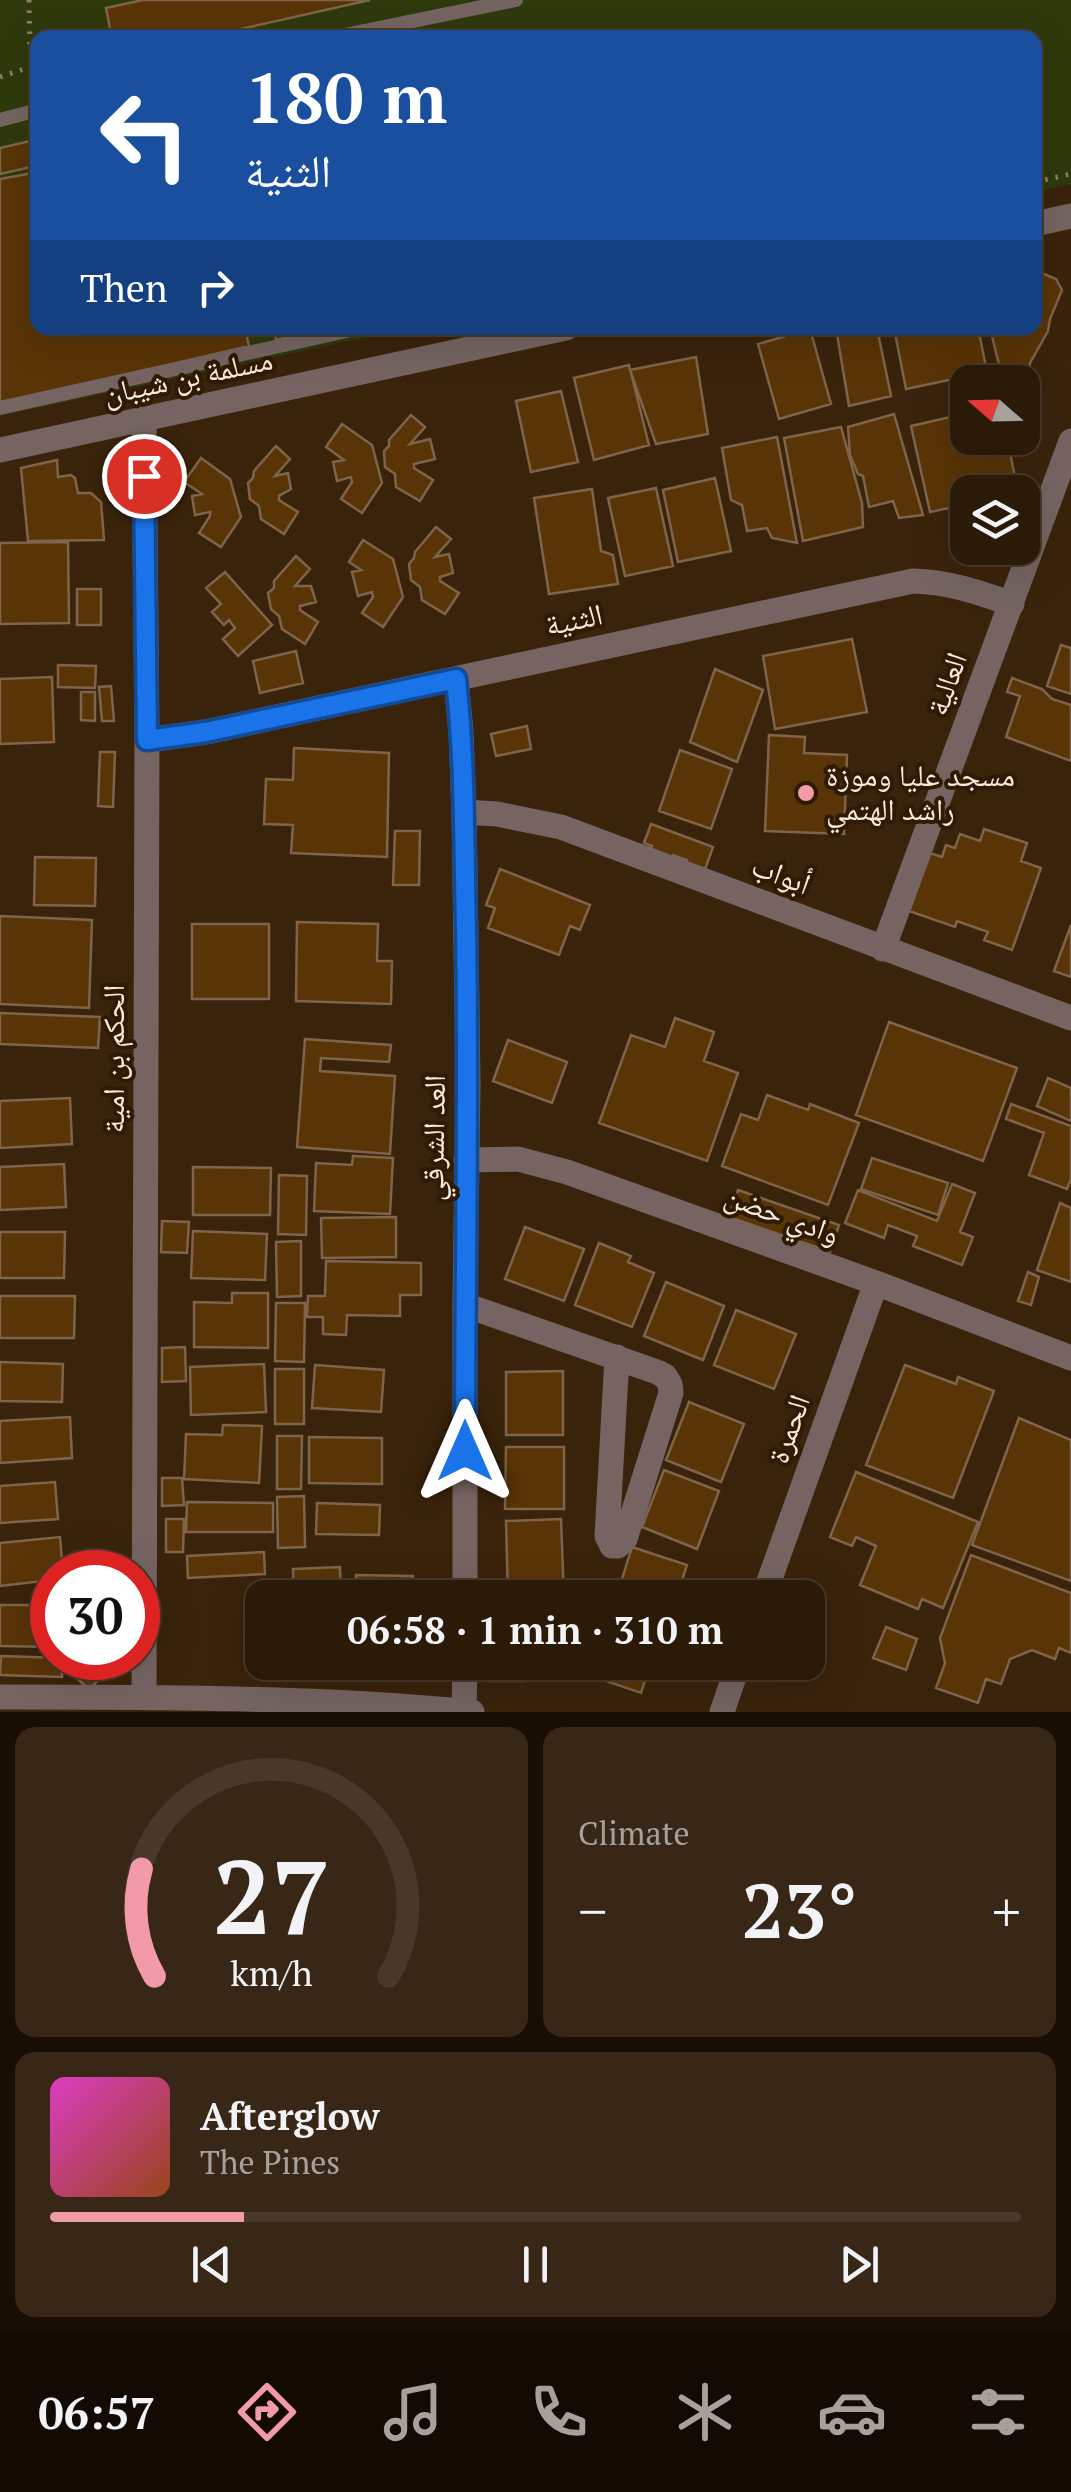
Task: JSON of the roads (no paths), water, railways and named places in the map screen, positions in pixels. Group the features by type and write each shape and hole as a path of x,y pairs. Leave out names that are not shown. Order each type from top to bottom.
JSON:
{"street":[{"path":"1042,222 1071,216"},
{"name":"مسلمة بن شيبان","path":"0,450 534,335"},
{"name":"الحكم بن امية","path":"144,420 147,740 144,1697"},
{"name":"العالية","path":"883,949 1071,441"},
{"name":"الثنية","path":"147,740 206,732 913,581 962,586 1012,604"},
{"name":"العد الشرقي","path":"456,679 462,732 468,1081 465,1580"},
{"name":"أبواب","path":"464,812 561,826 1071,1018"},
{"name":"وادي حضن","path":"466,1160 518,1159 543,1164 876,1283 1071,1358"},
{"name":"الحمرة","path":"769,1580 876,1283"},
{"path":"465,1305 617,1358 665,1376 671,1393 625,1539 618,1546 608,1542 607,1536 617,1358"},
{"path":"464,1711 465,1680"},
{"path":"722,1712 733,1680"},
{"path":"0,1697 308,1702 472,1712"}],"lane":[{"path":"369,30 516,0"},
{"path":"0,120 30,112"},
{"path":"0,408 328,335"}],"place":[{"name":"مسجد عليا وموزة راشد الهتمي","path":"806,793"}]}
